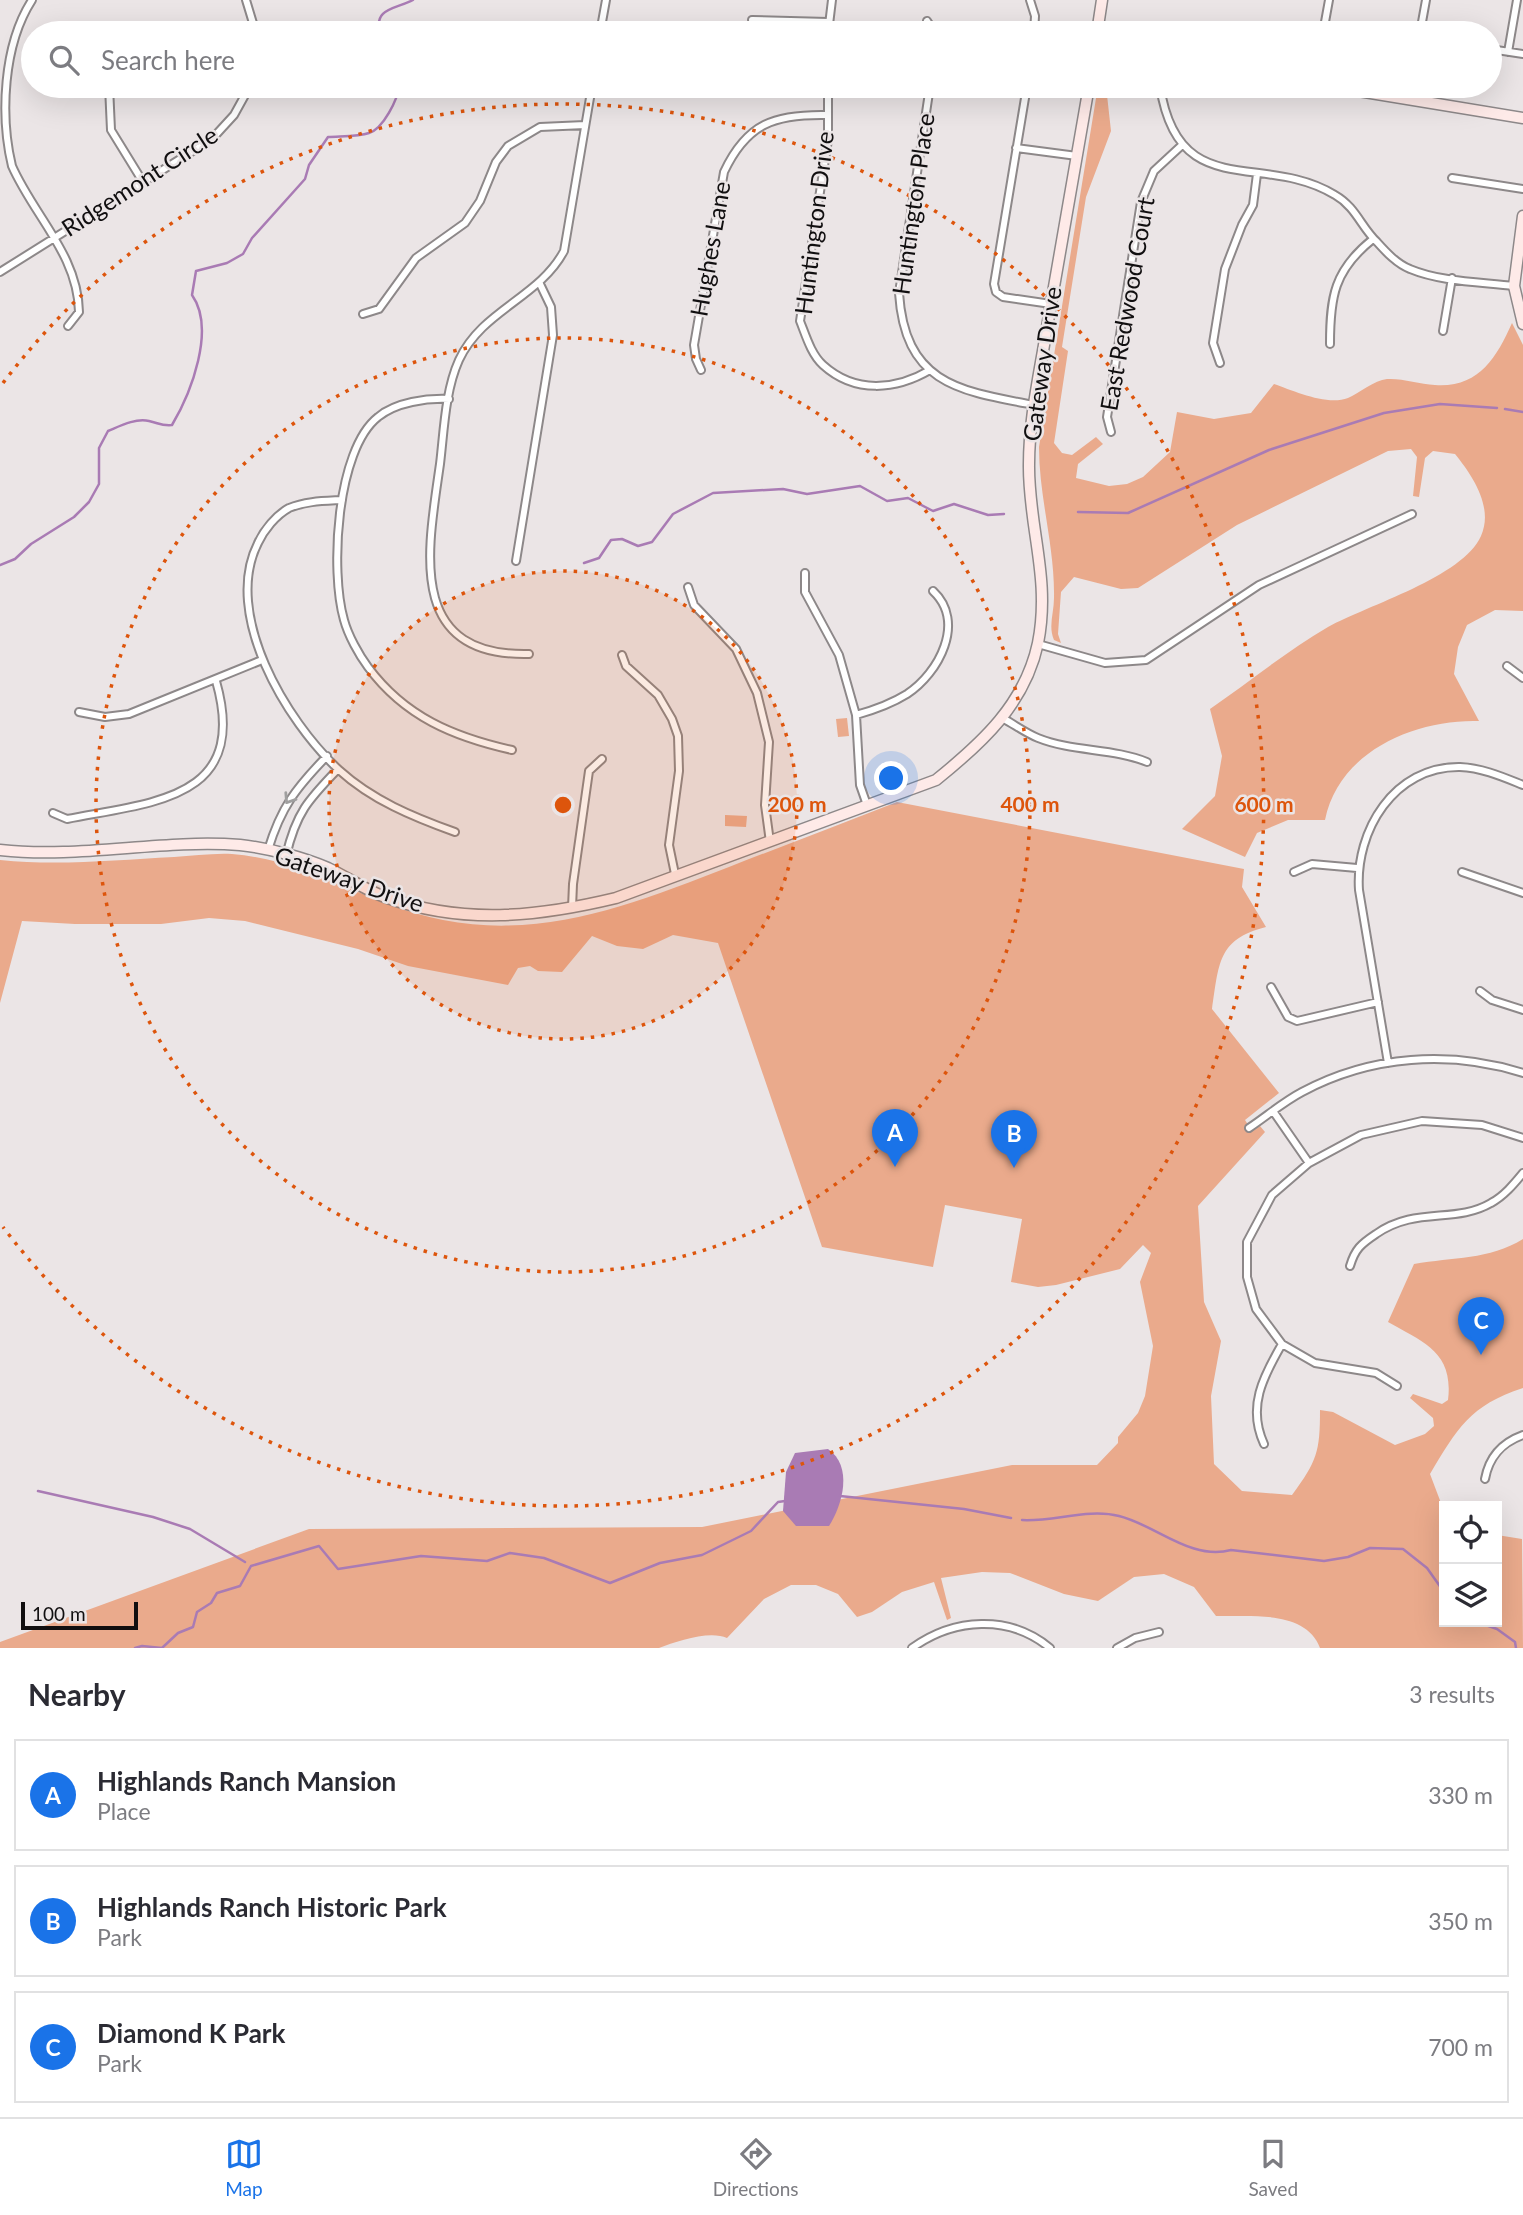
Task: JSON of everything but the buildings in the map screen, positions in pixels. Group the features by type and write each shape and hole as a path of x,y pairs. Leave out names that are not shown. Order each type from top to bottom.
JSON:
{"street":[{"name":"Ridgemont Circle","path":"22,21 32,0"},
{"path":"246,0 252,21"},
{"path":"602,21 606,0"},
{"path":"828,21 832,0"},
{"path":"1030,0 1035,21"},
{"path":"1099,21 1102,0"},
{"path":"1325,21 1329,0"},
{"path":"1422,21 1426,0"},
{"path":"1508,52 1517,0"},
{"path":"752,20 790,21"},
{"name":"Ridgemont Circle","path":"21,23 10,46 1,113 11,164 54,238 212,139 234,115 243,98"},
{"path":"1502,51 1523,54"},
{"path":"110,98 111,130 143,182"},
{"path":"529,654 501,655 469,644 450,626 432,593 428,549 449,399 458,361 478,328 540,285 558,263 569,235 590,98"},
{"name":"Huntington Drive","path":"828,98 828,140 800,321 810,346 823,365 868,386 896,386 930,370"},
{"name":"Huntington Place","path":"928,98 899,293 901,321 909,342 930,370 966,392 1034,405"},
{"path":"1025,98 993,284 996,292 1003,297 1051,304"},
{"name":"Gateway Drive","path":"0,850 35,854 241,845 326,867 384,897 442,911 508,917 572,908 616,898 675,874 936,780 976,748 1004,719 1025,681 1038,644 1044,589 1028,465 1034,405 1086,98"},
{"path":"1162,98 1163,108 1181,146 1210,165 1307,182 1335,195 1355,211 1373,239 1409,269 1514,286"},
{"path":"1414,98 1523,118"},
{"name":"Hughes Lane","path":"701,370 694,345 723,172 732,154 746,136 766,123 792,114 827,115"},
{"path":"363,314 379,309 415,258 466,223 480,201 496,162 508,146 540,127 585,125"},
{"name":"East Redwood Court","path":"1111,432 1107,417 1141,202 1154,171 1181,146"},
{"path":"1016,148 1077,156"},
{"path":"1220,363 1213,343 1225,269 1253,205 1257,174"},
{"path":"1452,178 1523,189"},
{"path":"1523,216 1514,286 1523,324"},
{"path":"0,272 54,238 74,275 79,294 79,312 68,326"},
{"path":"1331,344 1330,312 1337,281 1352,256 1373,239"},
{"path":"1443,331 1452,278"},
{"path":"516,561 553,335 551,307 540,285"},
{"path":"449,399 430,398 377,417 354,451 342,500 336,573 344,622 367,666 400,702 427,722 468,740 512,750"},
{"path":"342,500 313,502 288,509 265,530 254,550 250,560 247,588 251,622 262,660 284,703 338,769 375,797 411,816 455,832"},
{"path":"1038,644 1105,663 1146,660 1259,585 1412,514"},
{"path":"805,573 805,592 839,655 856,715 860,785 867,805"},
{"path":"688,587 694,605 736,649 757,692 769,741 765,805 770,842"},
{"path":"856,715 883,707 909,692 935,665 946,642 948,623 944,602 933,591"},
{"path":"622,655 626,666 658,695 678,736 679,771 669,845 675,874"},
{"path":"79,712 105,717 129,714 216,681 262,660"},
{"path":"1507,666 1523,678"},
{"path":"53,813 66,818 161,800 196,782 215,758 226,727 216,681"},
{"path":"1004,719 1039,738 1095,751 1127,754 1147,762"},
{"path":"268,852 278,818 291,794 327,756"},
{"path":"572,908 589,771 602,759"},
{"path":"1388,1063 1357,868 1368,826 1380,809 1402,787 1419,776 1457,767 1475,768 1523,785"},
{"path":"286,856 293,824 312,796 338,769"},
{"path":"1294,872 1312,864 1357,868"},
{"path":"1462,872 1523,894"},
{"path":"1271,987 1288,1017 1297,1021 1378,1002"},
{"path":"1480,990 1492,1000 1523,1010"},
{"path":"1249,1128 1304,1091 1335,1077 1388,1063 1449,1059 1479,1062 1523,1073"},
{"path":"1273,1111 1309,1163"},
{"path":"1397,1386 1376,1373 1315,1363 1282,1344 1256,1309 1247,1277 1247,1242 1272,1195 1309,1163 1361,1135 1422,1121 1482,1125 1523,1138"},
{"path":"1350,1266 1356,1248 1389,1225 1413,1216 1470,1212 1492,1203 1523,1173"},
{"path":"1264,1444 1256,1428 1260,1382 1282,1344"},
{"path":"1485,1479 1488,1465 1495,1453 1510,1440 1523,1435"},
{"path":"912,1648 940,1631 983,1623 1016,1629 1051,1648"},
{"path":"1117,1648 1135,1638 1159,1632"}],"shaded area":[{"path":"1096,98 1107,98 1111,131 1086,197 1062,347 1068,351 1054,443 1062,453 1072,455 1096,437 1103,444 1078,464 1076,478 1109,486 1127,484 1143,477 1170,452 1177,412 1214,419 1251,413 1274,384 1311,397 1340,400 1387,379 1435,385 1463,382 1484,369 1512,323 1523,345 1523,611 1495,610 1467,625 1458,647 1454,674 1479,721 1430,726 1383,744 1363,758 1346,775 1333,796 1325,820 1288,820 1257,833 1245,857 1182,829 1215,796 1222,756 1210,709 1328,627 1413,589 1455,564 1471,551 1481,536 1485,514 1479,492 1455,454 1433,451 1425,458 1419,497 1413,496 1417,457 1411,449 1388,451 1237,525 1138,588 1121,589 1074,577 1061,592 1058,634 1061,643 1054,640 1052,635 1054,579 1041,485 1039,447"},
{"path":"847,718 849,736 838,737 836,719"},
{"path":"897,802 1244,869 1242,887 1266,927 1238,939 1223,956 1216,979 1212,1009 1279,1093 1245,1120 1252,1131 1260,1126 1265,1132 1198,1206 1204,1302 1221,1341 1211,1396 1214,1464 1242,1491 1292,1495 1315,1456 1320,1410 1333,1412 1395,1445 1425,1434 1434,1426 1433,1418 1410,1398 1413,1394 1442,1404 1448,1400 1446,1370 1433,1350 1388,1322 1414,1264 1484,1254 1523,1239 1523,1388 1490,1402 1467,1420 1448,1444 1430,1474 1440,1501 1439,1627 1502,1627 1502,1536 1522,1539 1523,1648 1320,1648 1313,1635 1289,1621 1259,1616 1216,1616 1194,1587 1164,1574 1134,1577 1098,1601 1064,1594 1010,1573 982,1572 941,1578 951,1618 947,1620 934,1582 902,1592 872,1612 857,1617 838,1594 816,1585 791,1585 764,1599 727,1638 703,1636 659,1648 0,1648 0,1642 309,1529 702,1527 1012,1465 1097,1465 1118,1443 1118,1437 1138,1413 1145,1396 1153,1346 1140,1282 1151,1253 1143,1245 1120,1269 1056,1285 1038,1287 1011,1282 1022,1219 945,1205 933,1267 822,1247 718,943 673,935 643,949 617,946 592,936 562,972 538,971 530,966 518,968 508,985 408,966 358,949 245,921 209,918 161,924 75,924 22,921 0,1003 0,860 109,861 232,854 287,865 416,913 481,925 554,922 625,905"},
{"path":"725,815 747,816 746,827 725,826"},
{"path":"828,1449 836,1456 843,1475 841,1496 834,1517 829,1526 796,1526 783,1511 786,1472 795,1453"}],"waterway":[{"path":"380,21 388,10 413,0"},
{"path":"0,565 15,559 31,544 74,517 89,502 99,484 99,448 108,431 138,421 172,425 187,396 201,343 202,325 199,309 192,295 196,271 227,263 243,254 252,238 305,179 309,165 328,137 369,133 379,126 396,98"},
{"path":"1078,512 1128,513 1269,450 1384,413 1440,404 1497,408"},
{"path":"1505,409 1523,412"},
{"path":"584,563 599,558 611,540 622,539 638,546 652,542 673,514 713,493 783,489 807,494 860,486 887,501 908,498 933,511 954,504 988,515 1004,514"},
{"path":"38,1491 153,1517 190,1529 245,1562"},
{"path":"840,1496 964,1509 1011,1518"},
{"path":"135,1648 162,1648 178,1633 193,1627 197,1612 211,1603 217,1593 240,1586 251,1566 319,1546 338,1569 421,1556 487,1561 510,1553 544,1558 610,1583 660,1563 702,1555 751,1531 778,1502 785,1501"},
{"path":"1022,1520 1107,1514 1133,1520 1202,1551 1231,1550 1324,1561 1348,1557 1370,1548 1403,1549 1427,1568 1439,1585"},
{"path":"1491,1627 1515,1642 1516,1648"}],"place":[{"name":"Highlands Ranch Mansion","path":"895,1167"},
{"name":"Highlands Ranch Historic Park","path":"1014,1168"},
{"name":"Diamond K Park","path":"1481,1355"}]}
